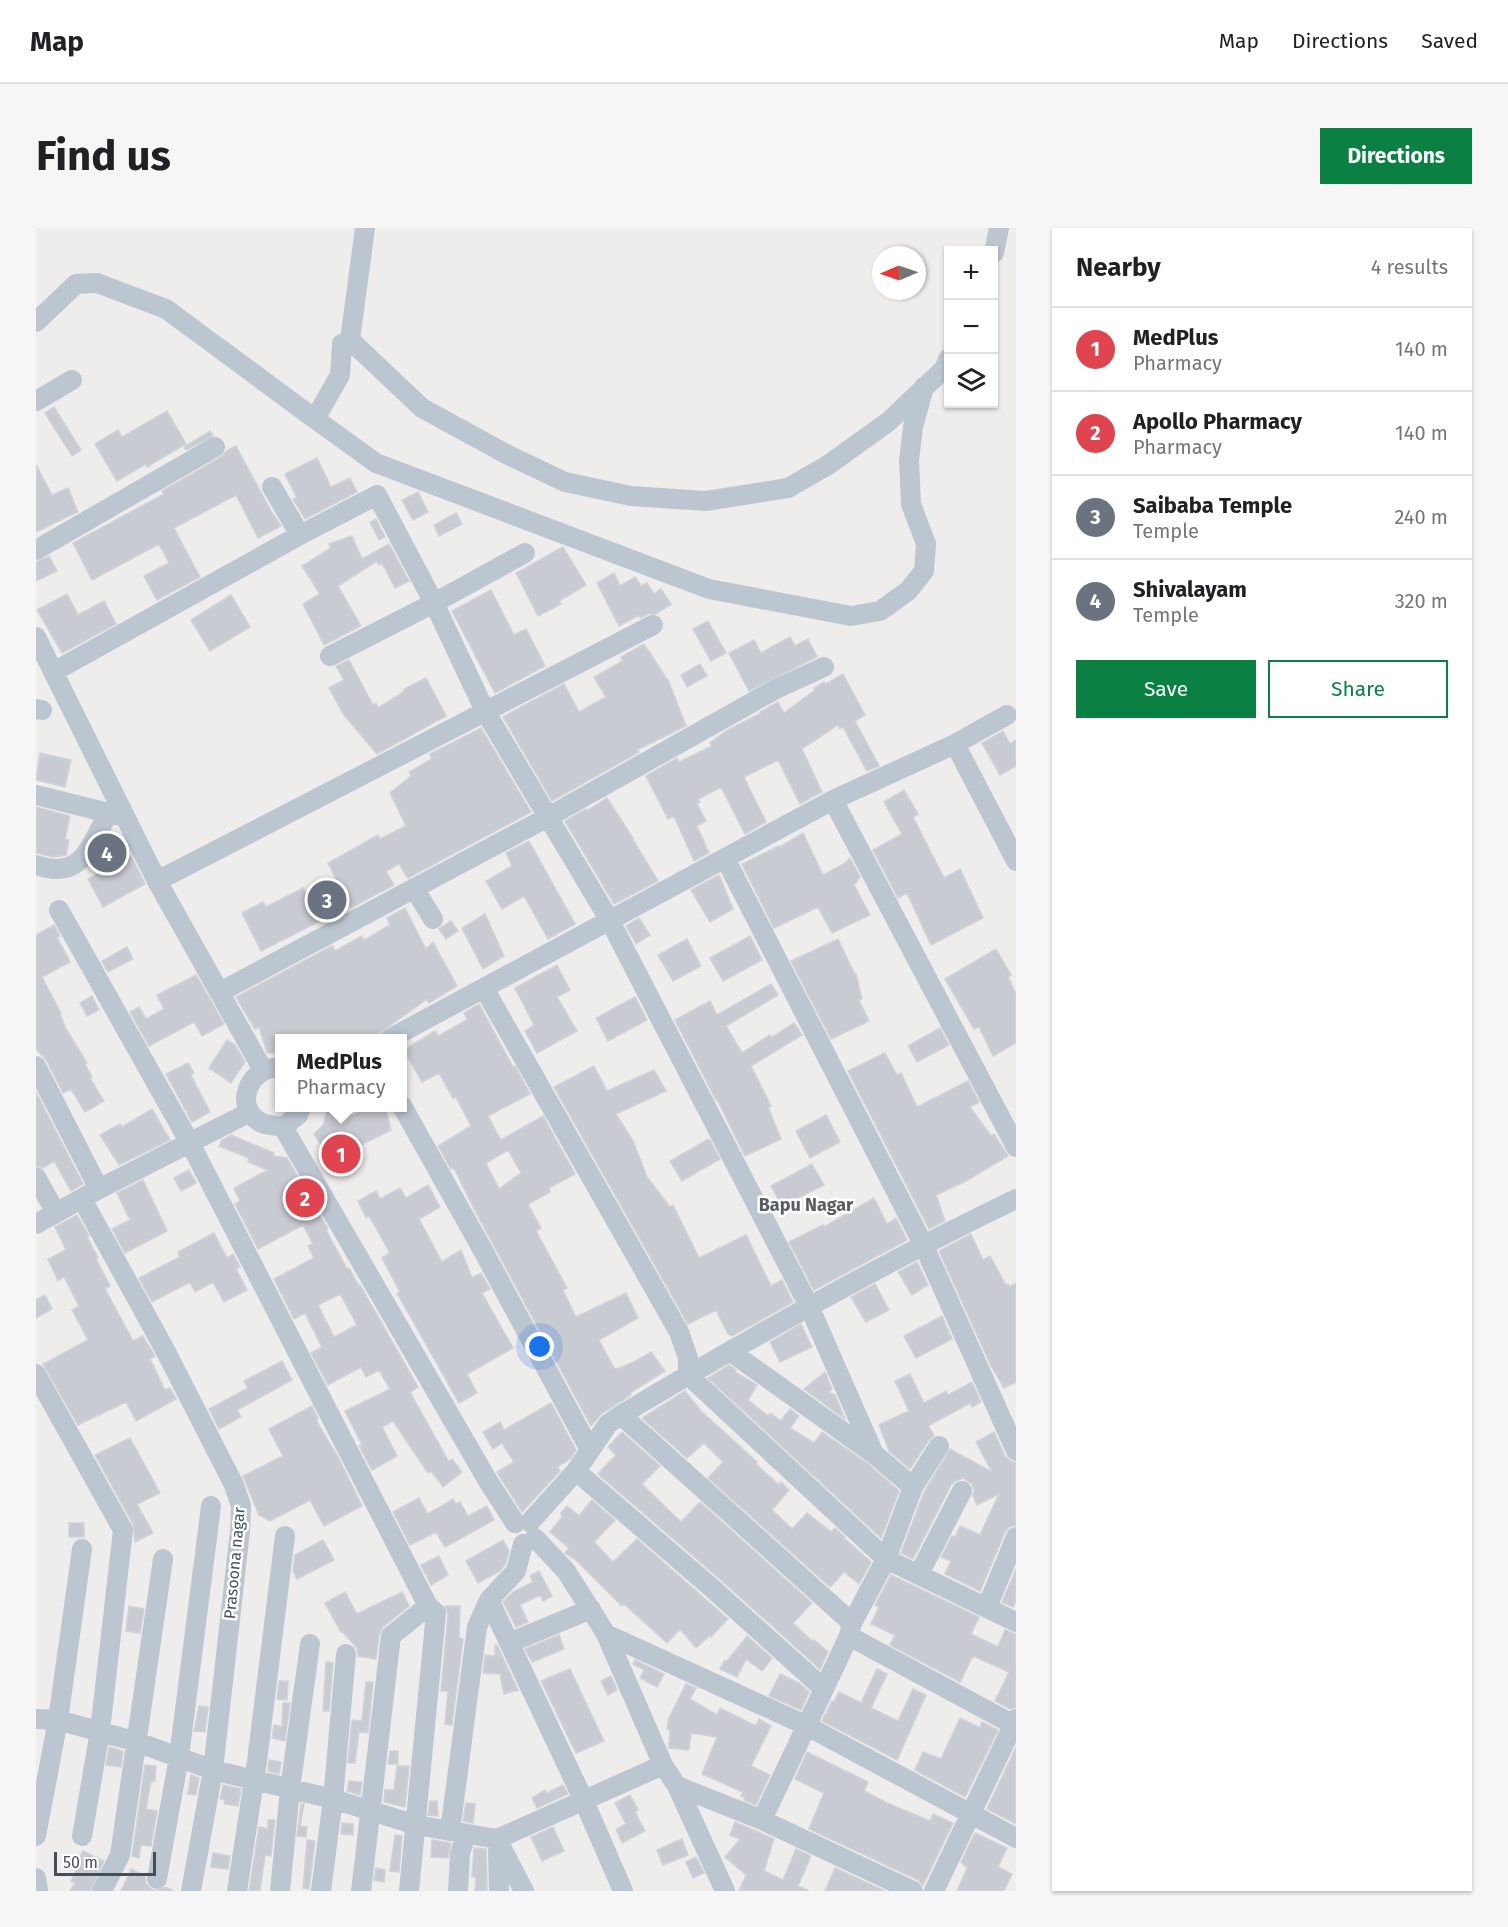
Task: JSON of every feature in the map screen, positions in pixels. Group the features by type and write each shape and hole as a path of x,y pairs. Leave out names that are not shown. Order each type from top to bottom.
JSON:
{"street":[{"path":"351,340 365,228"},
{"path":"995,246 999,228"},
{"path":"36,322 76,284 97,283 166,309 376,463 709,589 851,616 880,610 908,591 924,571 926,544 911,504 909,460 913,427 924,387"},
{"path":"351,340 422,408 506,454 565,482 631,496 706,501 788,488 828,465 888,422 944,369"},
{"path":"315,419 340,375 342,344 351,340"},
{"path":"36,401 72,380"},
{"path":"36,550 214,447"},
{"path":"272,487 300,535"},
{"path":"55,671 300,535 377,495 434,603 485,711 610,921 808,1306 874,1454"},
{"path":"330,656 525,553"},
{"path":"157,881 653,625"},
{"path":"36,637 55,671 116,815 157,881 220,992 271,1069 253,1078 247,1088 246,1101 250,1112 257,1120 267,1125 283,1127 300,1112"},
{"path":"220,992 548,817 776,689 824,667"},
{"path":"400,1034 726,860 833,800 955,744 1006,715"},
{"path":"955,744 1016,861"},
{"path":"36,795 116,815"},
{"path":"833,800 1016,1147"},
{"path":"36,865 52,871 70,868 84,857 116,815"},
{"path":"726,860 923,1244 1016,1451"},
{"path":"414,888 433,919"},
{"path":"59,910 190,1143 428,1606 436,1613 409,1891"},
{"path":"485,990 679,1332 688,1358 688,1375 886,1558 1016,1622"},
{"name":"Prasoona nagar","path":"36,1066 91,1194 239,1498 240,1531 213,1770 192,1891"},
{"path":"36,1224 250,1112"},
{"path":"405,1112 590,1450"},
{"path":"283,1127 488,1481 526,1532 566,1571 606,1634 663,1765 677,1786 725,1891"},
{"path":"36,1177 56,1213"},
{"path":"458,1891 460,1854 458,1832 477,1627 489,1600 516,1571 526,1532 576,1471 608,1424 808,1306 923,1244 1016,1199"},
{"path":"731,1352 874,1454 913,1487"},
{"path":"36,1374 123,1530 100,1731 82,1836"},
{"path":"621,1415 850,1629 1015,1724 934,1891"},
{"path":"762,1820 850,1629 886,1558 913,1487 939,1446"},
{"path":"576,1471 823,1688"},
{"path":"919,1574 962,1491"},
{"path":"157,1879 179,1757 211,1506"},
{"path":"237,1891 255,1780 285,1536"},
{"path":"987,1607 1016,1537"},
{"path":"36,1836 58,1720 82,1549"},
{"path":"102,1891 120,1855 163,1559"},
{"path":"489,1600 584,1801 623,1891"},
{"path":"361,1891 392,1636 428,1606"},
{"path":"509,1643 591,1610"},
{"path":"606,1634 805,1725 1016,1838"},
{"path":"280,1891 290,1789 310,1644"},
{"path":"321,1891 333,1799 346,1654"},
{"path":"36,1719 58,1720 100,1731 213,1770 333,1799 416,1825 497,1839 663,1765"},
{"path":"677,1786 762,1820 913,1891"},
{"path":"497,1839 500,1891"},
{"path":"497,1839 524,1891"},
{"path":"36,1878 38,1891"}],"building":[{"path":"54,407 81,450 72,456 45,413"},
{"path":"167,411 186,444 147,467 146,464 117,481 95,444 118,430 122,437"},
{"path":"210,431 213,436 186,450 184,447"},
{"path":"236,446 281,526 258,538 236,495 174,528 200,577 157,600 144,576 169,563 159,544 92,580 73,543 164,494 162,491"},
{"path":"317,458 331,487 350,478 357,492 305,519 293,499 297,498 285,474"},
{"path":"36,465 52,495 68,488 78,512 36,532"},
{"path":"418,492 428,512 413,520 402,500"},
{"path":"456,513 462,524 439,536 434,525"},
{"path":"376,519 385,537 379,540 370,522"},
{"path":"352,536 362,559 389,544 409,581 395,588 382,563 379,565 377,561 338,586 361,626 324,645 303,604 320,594 302,566 331,548 329,544"},
{"path":"563,547 586,585 559,601 561,604 538,616 516,573"},
{"path":"49,556 57,571 36,581 36,562"},
{"path":"614,573 620,586 635,577 641,586 647,583 654,594 661,589 671,604 656,614 648,614 641,618 639,615 619,626 597,583"},
{"path":"491,590 514,635 526,629 545,666 495,693 452,611"},
{"path":"67,594 78,615 104,601 116,624 62,653 37,610"},
{"path":"231,595 250,627 210,651 191,620"},
{"path":"708,621 726,653 711,661 693,629"},
{"path":"790,637 795,646 808,639 817,657 749,691 729,653 754,640 761,653"},
{"path":"644,644 669,682 686,726 637,750 639,752 552,801 503,717 564,684 579,712 606,697 594,677 623,661 621,657"},
{"path":"349,660 373,705 376,703 378,708 405,691 404,689 426,678 446,716 377,754 344,715 329,688 344,680 336,666"},
{"path":"700,664 707,676 687,687 681,675"},
{"path":"843,674 865,715 855,721 879,766 867,771 843,727 840,729 838,725 802,749 822,792 800,804 778,760 744,777 766,822 745,834 721,787 698,799 700,802 697,804 706,821 697,826 709,853 694,861 674,816 668,819 646,776 677,758 679,762 712,746 710,743 728,730 778,702 784,713 815,690 814,688"},
{"path":"481,728 531,812 408,878 399,864 386,871 394,885 351,908 328,863 378,835 380,839 406,826 390,793 411,776 409,772 432,759 430,754"},
{"path":"1003,731 1010,744 1016,740 1016,766 1000,775 982,743"},
{"path":"40,753 71,760 65,787 36,780"},
{"path":"904,790 918,814 913,817 944,878 960,869 983,918 931,945 907,893 898,898 873,850 902,834 884,802"},
{"path":"607,798 658,881 614,904 565,821"},
{"path":"36,807 70,816 65,839 69,840 66,855 53,857 36,853"},
{"path":"803,833 823,875 844,864 850,858 860,877 854,885 870,915 832,933 818,907 774,928 742,864 780,847"},
{"path":"529,841 575,924 548,939 524,896 502,909 486,881 512,866 506,853"},
{"path":"131,856 145,884 103,907 88,879"},
{"path":"719,875 733,909 710,922 691,890"},
{"path":"303,888 320,921 261,951 242,913 263,902 266,907"},
{"path":"405,908 426,949 433,942 457,986 429,1003 427,999 378,1034 275,1034 275,1052 267,1053 259,1027 255,1029 236,997 332,946 335,951 362,936 364,940 390,925 387,918"},
{"path":"485,914 504,956 483,969 462,928"},
{"path":"639,918 650,935 636,944 626,926"},
{"path":"451,921 458,931 446,939 439,929"},
{"path":"54,925 60,936 57,937 70,962 42,977 61,1013 66,1029 87,1063 85,1064 92,1077 90,1078 104,1101 85,1112 71,1089 63,1093 47,1061 36,1049 36,935"},
{"path":"750,936 762,960 723,981 710,958"},
{"path":"687,939 701,966 673,981 658,955"},
{"path":"838,939 856,974 862,999 859,1000 869,1021 831,1039 791,961"},
{"path":"127,947 133,959 108,972 102,961"},
{"path":"996,949 1011,975 1008,977 1016,994 1016,1043 993,1056 979,1027 974,1029 945,979"},
{"path":"557,965 570,990 557,997 577,1031 537,1053 525,1031 534,1025 515,988"},
{"path":"196,975 224,1024 202,1036 194,1022 149,1046 130,1012 139,1007 146,1019 164,1009 157,995"},
{"path":"771,984 778,995 726,1026 742,1053 794,1023 802,1035 751,1066 771,1106 768,1107 781,1139 745,1156 675,1020 710,1001 717,1015"},
{"path":"92,996 99,1010 87,1016 80,1003"},
{"path":"635,997 647,1020 608,1041 596,1018"},
{"path":"479,1004 530,1094 488,1116 501,1140 543,1116 575,1174 549,1188 550,1192 528,1204 541,1228 536,1231 567,1288 563,1290 576,1317 626,1293 638,1318 599,1340 614,1368 617,1369 636,1361 651,1352 665,1371 601,1414 591,1426 454,1168 451,1169 438,1146 471,1126 456,1097 453,1098 439,1073 422,1082 407,1055 407,1048 435,1031 438,1036 467,1020 464,1013","holes":["508,1150 521,1173 499,1189 486,1163"]},
{"path":"940,1028 949,1045 917,1062 908,1046"},
{"path":"227,1040 235,1045 245,1062 231,1083 209,1068"},
{"path":"885,1053 897,1075 901,1073 917,1107 968,1081 979,1102 970,1107 991,1136 994,1134 1008,1156 964,1182 936,1195 945,1221 929,1229 848,1071"},
{"path":"188,1063 194,1073 191,1075 210,1112 192,1122 166,1074"},
{"path":"594,1066 607,1091 654,1070 666,1091 616,1114 633,1141 647,1177 670,1207 673,1205 699,1258 746,1235 771,1286 782,1280 793,1302 732,1336 728,1334 716,1310 688,1324 554,1087"},
{"path":"36,1092 83,1184 71,1191 54,1161 43,1168 36,1165"},
{"path":"152,1109 170,1140 119,1165 100,1135 120,1124 122,1127"},
{"path":"326,1112 351,1112 351,1116 360,1112 386,1112 391,1130 353,1149 358,1158 337,1168 314,1134 324,1124"},
{"path":"826,1115 840,1142 810,1158 796,1131"},
{"path":"231,1135 274,1153 273,1156 287,1158 328,1229 326,1230 347,1269 349,1268 360,1285 418,1387 410,1392 449,1462 452,1459 462,1472 443,1487 431,1471 428,1473 393,1421 382,1427 397,1456 372,1470 359,1446 362,1445 345,1411 390,1389 379,1370 366,1377 361,1367 328,1385 311,1353 322,1347 305,1313 294,1319 274,1279 314,1258 308,1246 313,1244 303,1225 258,1249 235,1204 240,1201 234,1188 268,1170 248,1162 249,1158 219,1146 222,1140","holes":["340,1294 357,1325 334,1337 318,1305"]},
{"path":"710,1140 720,1159 682,1181 670,1161"},
{"path":"812,1164 824,1185 782,1206 771,1186"},
{"path":"189,1170 196,1183 181,1191 174,1178"},
{"path":"143,1180 167,1231 125,1253 112,1229 130,1220 117,1193"},
{"path":"428,1185 440,1207 419,1219 442,1262 461,1250 472,1278 481,1273 490,1289 482,1293 513,1348 467,1374 477,1393 459,1403 397,1293 400,1292 382,1258 390,1253 369,1216 366,1218 358,1201 376,1191 380,1199 400,1188 406,1198"},
{"path":"874,1198 887,1224 896,1218 907,1240 814,1290 789,1242 823,1225 824,1227"},
{"path":"77,1215 89,1236 87,1237 98,1258 96,1259 110,1286 105,1289 133,1341 143,1336 155,1356 150,1359 165,1390 170,1388 176,1399 136,1421 126,1402 78,1425 43,1364 88,1340 72,1310 79,1306 64,1277 58,1281 48,1259 66,1250 55,1227"},
{"path":"214,1233 227,1258 233,1254 240,1267 236,1269 247,1290 224,1302 213,1282 195,1292 190,1282 152,1302 139,1278 180,1257 178,1252"},
{"path":"971,1234 983,1260 990,1256 1006,1285 1008,1284 1009,1287 1016,1283 1016,1382 1004,1388 991,1366 939,1251"},
{"path":"917,1262 928,1285 912,1295 898,1272"},
{"path":"875,1284 889,1310 866,1322 851,1297"},
{"path":"45,1295 52,1309 36,1318 36,1300"},
{"path":"942,1316 952,1339 916,1358 904,1336"},
{"path":"801,1324 812,1347 780,1362 770,1342"},
{"path":"282,1361 292,1380 237,1410 241,1417 219,1429 209,1409 248,1388 244,1381"},
{"path":"729,1365 736,1370 735,1372 757,1385 748,1400 768,1416 770,1413 781,1421 790,1409 799,1416 790,1428 814,1443 822,1432 867,1463 899,1491 881,1538 708,1378"},
{"path":"825,1372 832,1389 829,1392 835,1395 845,1419 804,1389"},
{"path":"910,1374 924,1403 946,1391 948,1395 972,1382 981,1402 972,1407 970,1403 928,1426 934,1435 910,1469 889,1451 879,1425 909,1411 895,1381"},
{"path":"685,1391 701,1411 757,1462 756,1464 779,1485 781,1482 789,1490 772,1510 792,1529 807,1513 831,1532 835,1528 871,1562 859,1584 844,1572 830,1587 708,1478 723,1462 704,1443 687,1458 642,1418"},
{"path":"551,1403 576,1450 571,1458 558,1467 560,1471 522,1512 497,1472 514,1462 502,1443 493,1449 483,1432 500,1422 504,1430"},
{"path":"312,1406 318,1419 316,1420 339,1459 362,1506 324,1526 310,1500 270,1521 259,1515 243,1476 283,1456 269,1429"},
{"path":"622,1432 660,1466 642,1484 681,1522 700,1502 812,1603 793,1623 828,1652 820,1669 598,1474 616,1455 608,1447"},
{"path":"994,1432 1005,1456 1016,1463 1016,1525 1009,1527 1005,1532 980,1591 945,1574 951,1561 941,1557 960,1526 980,1535 999,1494 977,1505 973,1496 972,1484 963,1478 956,1481 951,1485 913,1559 901,1553 924,1492 950,1449 992,1472 976,1442"},
{"path":"130,1438 160,1493 137,1504 153,1533 135,1542 133,1524 95,1455"},
{"path":"419,1498 428,1514 453,1499 456,1504 460,1502 468,1516 487,1506 494,1520 445,1547 436,1532 410,1545 393,1512"},
{"path":"592,1500 615,1520 594,1542 613,1562 637,1539 728,1619 711,1637 710,1635 696,1648 680,1629 667,1643 624,1604 622,1606 577,1561 565,1553 569,1548 550,1532 562,1517 561,1513 567,1506 579,1516"},
{"path":"69,1523 84,1523 84,1537 69,1537"},
{"path":"323,1540 334,1560 297,1579 293,1571 295,1555"},
{"path":"503,1540 509,1551 505,1565 500,1571 478,1583 466,1561"},
{"path":"439,1556 448,1575 431,1585 421,1565"},
{"path":"1016,1569 1016,1601 1013,1607 1002,1602"},
{"path":"539,1571 552,1596 543,1601 540,1595 520,1605 528,1622 516,1627 503,1602 513,1592 533,1582 530,1576"},
{"path":"891,1575 979,1617 971,1634 998,1647 1005,1630 1016,1634 1016,1707 1010,1709 995,1701 1009,1672 973,1656 960,1682 890,1645 895,1635 871,1624 879,1607 875,1605"},
{"path":"345,1592 357,1614 402,1592 409,1606 383,1627 379,1635 376,1659 358,1656 357,1648 341,1632 325,1603"},
{"path":"129,1606 144,1609 140,1633 126,1631"},
{"path":"445,1606 460,1606 459,1638 463,1639 452,1725 445,1724 448,1691 441,1691 448,1614"},
{"path":"559,1635 564,1649 532,1662 525,1649"},
{"path":"747,1636 772,1658 762,1671 746,1659 737,1677 720,1669 725,1660 727,1661"},
{"path":"495,1645 518,1690 504,1694 500,1674 483,1673 485,1655 495,1656"},
{"path":"635,1660 664,1674 657,1687 640,1678 644,1670 633,1664"},
{"path":"326,1662 333,1663 329,1711 323,1711"},
{"path":"570,1669 604,1741 576,1753 541,1681"},
{"path":"877,1669 887,1674 871,1708 898,1721 913,1689 926,1695 897,1760 822,1721 839,1692 861,1703"},
{"path":"780,1674 799,1683 809,1692 801,1710 769,1696"},
{"path":"611,1676 617,1690 608,1695 601,1681"},
{"path":"279,1681 288,1681 287,1700 277,1699"},
{"path":"366,1682 373,1682 368,1733 359,1732 355,1763 348,1763 352,1720 362,1721"},
{"path":"686,1684 696,1688 690,1699 717,1715 720,1708 756,1726 759,1719 771,1726 751,1766 770,1775 756,1805 744,1800 745,1797 741,1796 743,1792 702,1774 717,1737 691,1733 689,1750 669,1748 670,1729 667,1729 669,1718"},
{"path":"283,1703 290,1703 285,1741 272,1738 274,1725 282,1727"},
{"path":"199,1706 208,1707 205,1732 194,1731"},
{"path":"960,1718 980,1728 982,1722 998,1730 965,1797 915,1770 923,1752 941,1759"},
{"path":"109,1747 123,1751 121,1767 106,1765"},
{"path":"1016,1747 1016,1824 987,1809"},
{"path":"390,1751 398,1751 398,1764 388,1764"},
{"path":"807,1752 868,1782 864,1791 887,1803 930,1821 933,1814 953,1823 923,1885 918,1880 809,1829 824,1793 795,1779"},
{"path":"269,1760 281,1762 279,1774 268,1771"},
{"path":"145,1765 156,1766 155,1781 151,1781 146,1809 157,1811 151,1846 141,1845 139,1858 132,1856"},
{"path":"397,1766 409,1766 405,1807 384,1802 385,1790 394,1790"},
{"path":"191,1775 199,1778 196,1795 188,1794"},
{"path":"349,1781 362,1782 360,1795 347,1791"},
{"path":"223,1785 241,1789 238,1806 224,1804 225,1800 220,1799"},
{"path":"563,1785 568,1794 537,1808 532,1798 545,1790 547,1793"},
{"path":"630,1795 638,1810 635,1812 645,1831 622,1843 616,1829 626,1824 615,1803"},
{"path":"430,1801 437,1801 438,1816 428,1815"},
{"path":"466,1803 475,1804 473,1823 463,1821"},
{"path":"301,1804 304,1804 300,1826 307,1827 306,1837 297,1836"},
{"path":"268,1820 275,1820 271,1856 265,1855 260,1891 249,1891 259,1827 268,1829"},
{"path":"735,1822 774,1839 764,1871 783,1880 796,1849 811,1856 798,1886 809,1891 739,1891 746,1875 725,1857 740,1839 730,1835"},
{"path":"342,1823 353,1824 353,1835 341,1834"},
{"path":"553,1827 564,1851 542,1861 531,1837"},
{"path":"975,1833 1007,1848 998,1867 1012,1874 1004,1891 957,1891 967,1868 961,1862"},
{"path":"395,1835 402,1836 399,1872 390,1871"},
{"path":"682,1839 688,1855 663,1865 657,1850"},
{"path":"307,1840 315,1841 309,1889 303,1888"},
{"path":"432,1840 451,1843 448,1858 431,1857"},
{"path":"474,1848 486,1849 487,1891 475,1891 476,1877 472,1877"},
{"path":"83,1851 104,1861 90,1891 70,1891 75,1883 71,1881 77,1869 74,1868"},
{"path":"213,1853 230,1856 228,1869 211,1867"},
{"path":"696,1857 704,1873 693,1878 686,1862"},
{"path":"376,1868 385,1870 384,1882 374,1880"},
{"path":"835,1868 885,1891 825,1891"},
{"path":"131,1869 145,1876 146,1884 155,1891 121,1891"},
{"path":"166,1887 173,1891 155,1891"}],"place":[{"name":"Shivalayam","path":"107,853"},
{"name":"Saibaba Temple","path":"327,900"},
{"name":"MedPlus","path":"341,1154"},
{"name":"Apollo Pharmacy","path":"305,1198"}],"district":[{"name":"Bapu Nagar","path":"806,1205"}]}
